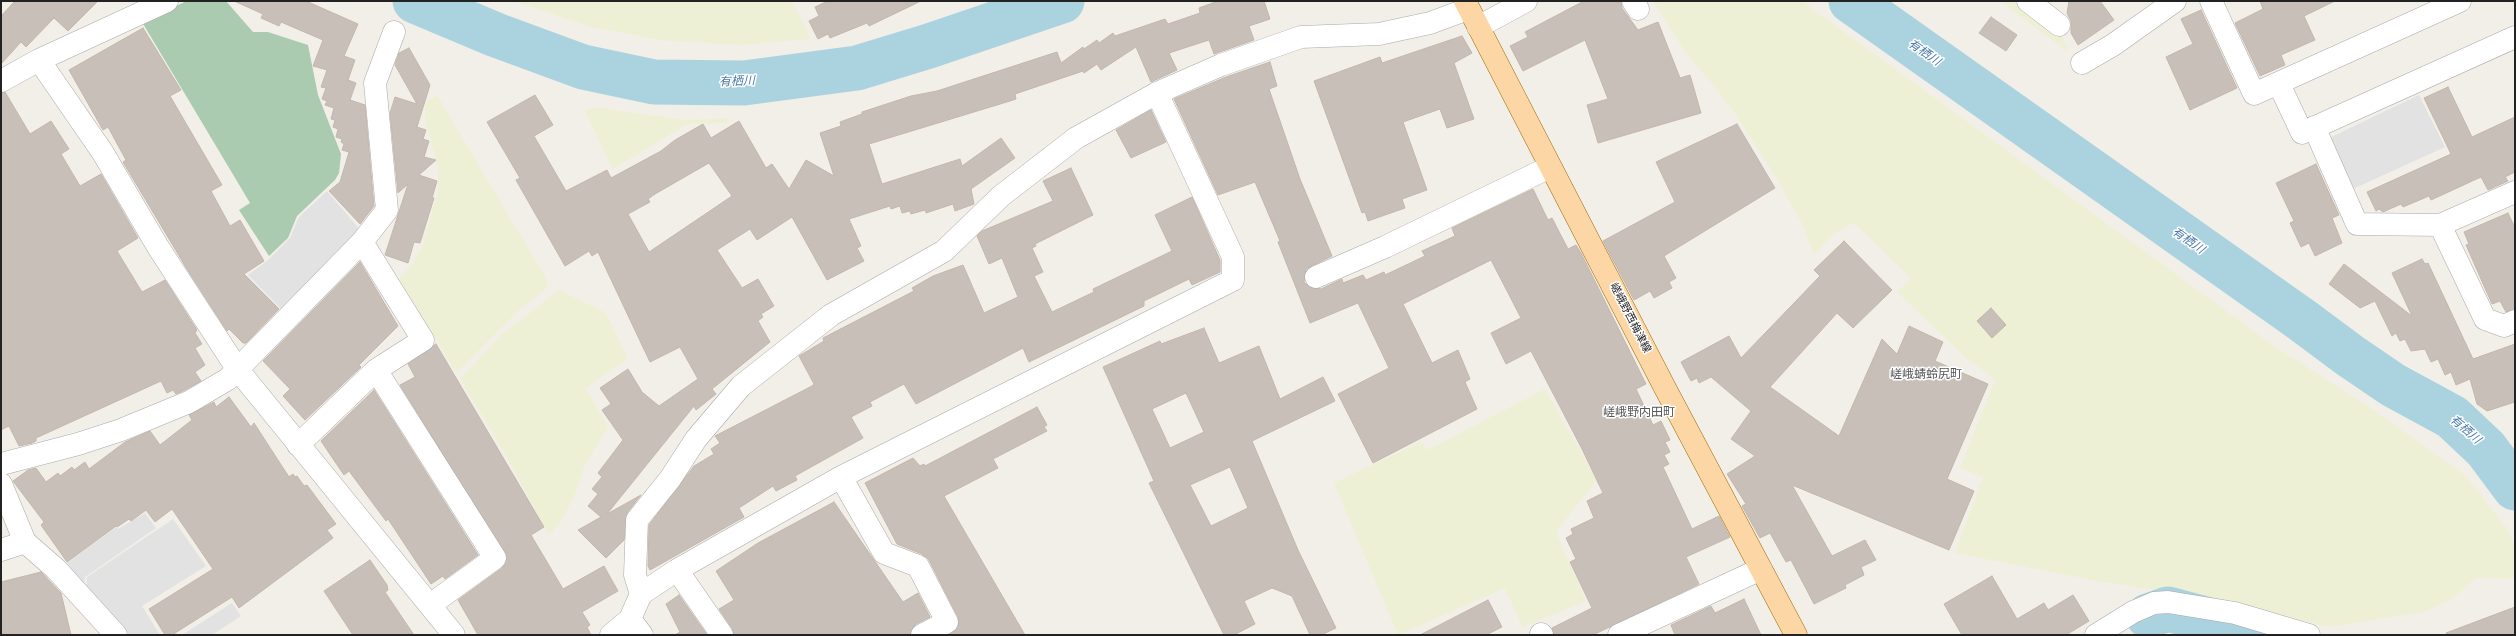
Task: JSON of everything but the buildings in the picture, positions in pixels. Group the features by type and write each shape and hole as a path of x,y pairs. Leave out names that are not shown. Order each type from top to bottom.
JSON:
{"main road":[{"name":"嵯峨野西梅津線","path":"1470,12 1796,635"}],"street":[{"path":"1,81 39,60 167,1"},
{"path":"611,635 636,627 641,594 635,575 637,520 670,479 696,439 741,386 831,315 944,251 1002,196 1076,138 1157,93 1221,65 1301,37 1379,34 1430,24 1470,12 1526,1"},
{"path":"2028,1 2059,25"},
{"path":"2082,63 2113,45 2175,1"},
{"path":"2211,1 2254,94 2460,1"},
{"path":"1,464 78,444 157,416 189,402 238,370 362,242 387,210 375,83 394,32"},
{"path":"2279,84 2302,133 2515,37"},
{"path":"39,60 103,153 158,247 238,370 454,635"},
{"path":"641,594 678,570 841,476 1233,280 1233,257 1157,93"},
{"path":"2314,127 2357,224 2440,225 2515,192"},
{"path":"1316,277 1385,247 1550,166"},
{"path":"2440,225 2485,319 2504,326 2515,321"},
{"path":"298,445 376,370 423,340 362,242"},
{"path":"376,370 495,558 430,605"},
{"path":"841,476 884,553 918,566 940,608 947,622 922,635"},
{"path":"1,484 25,542 56,570 116,635"},
{"path":"1,550 25,542"},
{"path":"1618,635 1761,569"},
{"path":"678,570 722,635"},
{"path":"2096,635 2133,612 2154,603 2168,602 2235,614 2310,635"}],"green space":[{"path":"187,1 226,1 253,32 268,32 308,45 318,95 341,154 339,173 335,180 297,216 288,238 269,256 239,210 250,203 142,22"},
{"path":"513,1 787,1 793,3 811,39 741,45 665,41 588,26"},
{"path":"1653,1 1802,1 2277,348 2374,410 2465,475 2506,527 2515,544 2515,579 2476,578 2452,599 2425,612 2329,627 2231,602 2092,580 1955,553 1983,477 1960,468 1995,380 1965,357 1897,292 1911,278 1854,223 1835,233 1814,255 1803,226 1779,182 1732,109 1684,50"},
{"path":"2000,1 2018,1 2062,34 2068,52"},
{"path":"437,95 546,278 548,287 519,310 456,373 399,279 412,264 423,245 438,191 438,168 425,119 425,103"},
{"path":"593,107 685,120 729,118 729,123 688,124 613,169 585,112"},
{"path":"559,290 606,313 628,358 586,388 608,427 584,467 574,497 560,523 549,535 504,452 460,379 501,335"},
{"path":"1545,389 1597,480 1556,532 1586,601 1522,627 1505,588 1398,635 1334,483 1422,441 1427,450"}],"shaded area":[{"path":"2419,95 2445,147 2353,189 2329,138"},
{"path":"327,191 361,231 282,310 248,275 267,261 290,238 299,217"},
{"path":"145,513 156,528 85,577 84,586 67,563 116,527 118,529"},
{"path":"173,519 206,566 142,606 160,635 130,635 86,588 87,577"},
{"path":"232,603 241,616 212,635 182,635"}],"waterway":[{"name":"有栖川","path":"415,1 496,35 583,67 654,82 744,83 857,68 929,46 1062,1"},
{"name":"有栖川","path":"1851,1 2302,320 2349,355 2393,385 2452,417 2486,449 2515,488"},
{"path":"2148,616 2168,609 2265,635"}],"district":[{"name":"嵯峨蜻蛉尻町","path":"1926,375"},
{"name":"嵯峨野内田町","path":"1639,413"}]}
